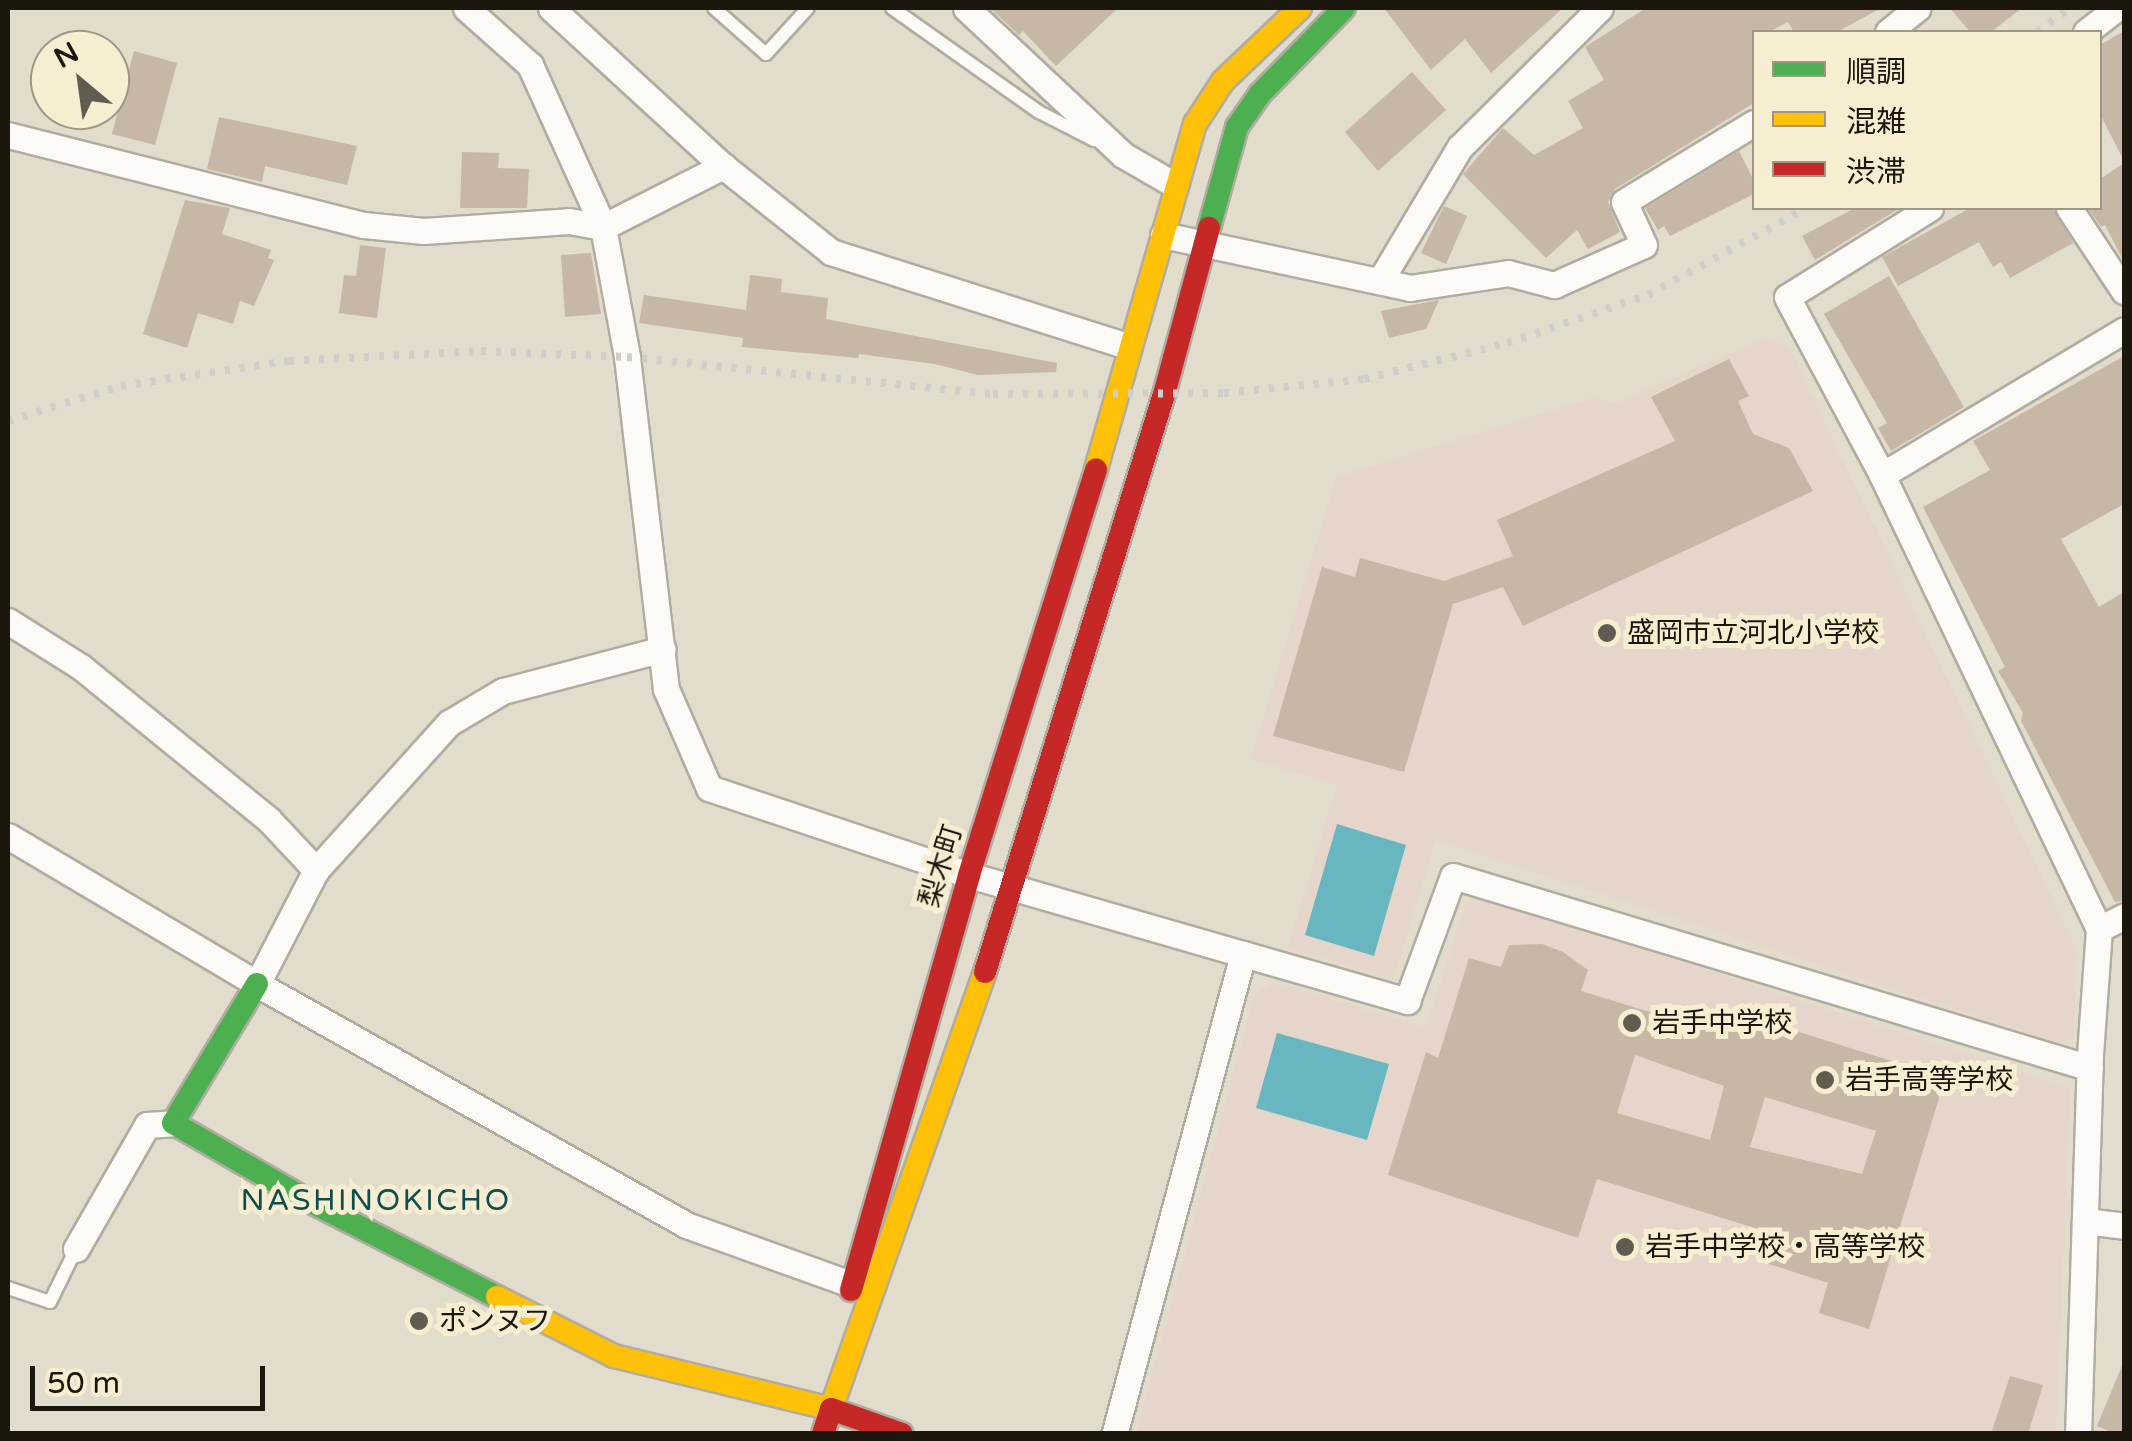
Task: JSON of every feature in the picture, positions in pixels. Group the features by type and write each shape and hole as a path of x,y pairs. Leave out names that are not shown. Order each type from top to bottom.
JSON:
{"street":[{"path":"466,8 530,65 604,227 627,357 666,689 709,788 969,875 1407,1001 1452,876 2090,1068"},
{"path":"551,8 722,166 831,252 1128,346"},
{"path":"966,8 1123,155 1175,184"},
{"name":"梨木町","path":"831,1409 852,1284 969,875 1086,503 1128,346 1195,124 1223,82 1300,8"},
{"path":"824,1434 1015,887 1165,390 1237,127 1260,94 1344,8"},
{"path":"1380,281 1460,147 1600,8"},
{"path":"1890,30 1918,8"},
{"path":"2089,30 2117,8"},
{"path":"1162,235 1319,272 1410,288 1508,273 1554,286 1644,245 1624,202 1752,124"},
{"path":"8,134 364,225 484,230 569,221 604,227 722,166"},
{"path":"1927,210 1787,296 1882,474 2099,929 2090,1068 2078,1434"},
{"path":"2069,210 2124,290"},
{"path":"1882,474 2124,330"},
{"path":"8,622 81,667 269,820 316,870"},
{"path":"173,1123 257,984 316,870 450,723 503,691 663,649"},
{"path":"8,836 257,984 686,1226 852,1284"},
{"path":"2099,929 2124,916"},
{"path":"1114,1434 1243,954"},
{"path":"76,1249 147,1124 173,1123 307,1200 614,1356 831,1409 902,1434"},
{"path":"2085,1221 2124,1226"}],"lane":[{"path":"714,8 766,54 808,8"},
{"path":"892,8 1039,112 1123,155"},
{"path":"8,1288 50,1302 76,1249"}],"shaded area":[{"name":"盛岡市立河北小学校","path":"1766,338 1789,347 2076,949 2074,1038 2059,1043 1436,840 1393,979 1288,948 1337,785 1251,759 1336,477 1593,398 1615,403"},
{"name":"岩手中学校・高等学校","path":"1480,896 2070,1088 2056,1433 1136,1434 1255,993 1274,983 1426,1027 1466,903"}],"water":[{"path":"1337,824 1406,845 1374,956 1305,935"},
{"path":"1277,1033 1389,1064 1367,1140 1256,1108"}],"building":[{"path":"990,8 1118,8 1056,66 1023,31 1019,35"},
{"path":"1384,8 1563,8 1491,73 1465,39 1431,70"},
{"path":"1646,8 1881,8 1841,30 1793,30 1788,22 1773,30 1752,30 1752,104 1615,189 1608,202 1620,232 1588,249 1577,230 1546,258 1463,174 1503,128 1534,155 1583,128 1568,101 1604,80 1585,47"},
{"path":"1950,8 2022,8 1994,30 1968,30"},
{"path":"2124,31 2124,161 2102,118 2102,44"},
{"path":"134,51 177,63 155,145 112,134 113,130 130,130 130,66"},
{"path":"1412,72 1446,110 1378,171 1345,132"},
{"path":"219,117 357,146 347,185 265,166 262,182 207,169"},
{"path":"1739,151 1752,177 1752,195 1670,236 1664,226 1658,230 1645,208"},
{"path":"462,152 499,153 498,168 529,169 527,208 460,208"},
{"path":"2124,163 2124,262 2105,225 2101,227 2089,210 2102,210 2102,178"},
{"path":"185,200 230,208 222,234 271,250 268,258 274,260 254,306 240,301 233,324 198,313 187,348 143,334"},
{"path":"1444,206 1467,216 1446,264 1421,253"},
{"path":"1851,210 1897,210 1815,260 1802,236"},
{"path":"1966,210 2054,210 2073,243 2010,278 2001,262 1993,267 1979,242 1898,286 1882,257"},
{"path":"360,245 386,248 377,318 339,313 344,275 356,276"},
{"path":"591,253 601,314 565,317 561,255"},
{"path":"750,275 782,279 781,292 828,298 826,319 1057,363 1056,372 978,375 935,364 859,354 858,358 742,347 743,338 639,323 644,295 746,310"},
{"path":"1889,276 1964,407 1891,451 1878,428 1887,423 1824,314"},
{"path":"1439,300 1426,329 1389,338 1381,311"},
{"path":"2124,356 2124,504 2061,539 2099,607 2124,592 2124,900 2115,902 2021,721 2023,713 1998,671 2005,667 1923,507 1990,470 1973,441"},
{"path":"1729,359 1749,396 1738,401 1753,434 1789,448 1813,491 1523,626 1503,587 1453,604 1404,772 1273,736 1322,567 1355,577 1360,558 1444,581 1513,556 1497,520 1675,441 1651,397"},
{"path":"1542,944 1563,952 1588,970 1581,991 1709,1030 1717,1006 1945,1078 1869,1329 1819,1313 1828,1283 1766,1263 1774,1234 1597,1179 1578,1238 1388,1175 1426,1052 1438,1058 1469,958 1501,967 1509,945","holes":["1635,1055 1724,1086 1710,1140 1617,1113","1765,1097 1876,1131 1862,1174 1750,1147"]},
{"path":"2124,1361 2124,1434 2115,1434 2097,1426"},
{"path":"2010,1376 2043,1385 2028,1434 1991,1434"}],"railway":[{"path":"2040,30 2070,8"},
{"path":"8,421 121,386 289,361 481,351 627,357 993,394 1224,393 1364,379 1507,343 1648,295 1802,210"}],"traffic: fast":[{"path":"1209,228 1237,127 1260,94 1344,8"},
{"path":"257,984 173,1123 307,1200 497,1297"}],"traffic: slow":[{"path":"1096,469 1195,124 1223,81 1300,8"},
{"path":"831,1409 985,972"},
{"path":"497,1297 614,1356 831,1409"}],"traffic: jam":[{"path":"985,972 1165,391 1209,228"},
{"path":"851,1290 969,875 1096,469"},
{"path":"823,1434 831,1409 902,1434"}],"place":[{"name":"盛岡市立河北小学校","path":"1607,633"},
{"name":"岩手中学校","path":"1632,1023"},
{"name":"岩手高等学校","path":"1825,1080"},
{"name":"岩手中学校・高等学校","path":"1625,1247"},
{"name":"ポンヌフ","path":"419,1321"}],"district":[{"name":"NASHINOKICHO","path":"376,1201"}]}
